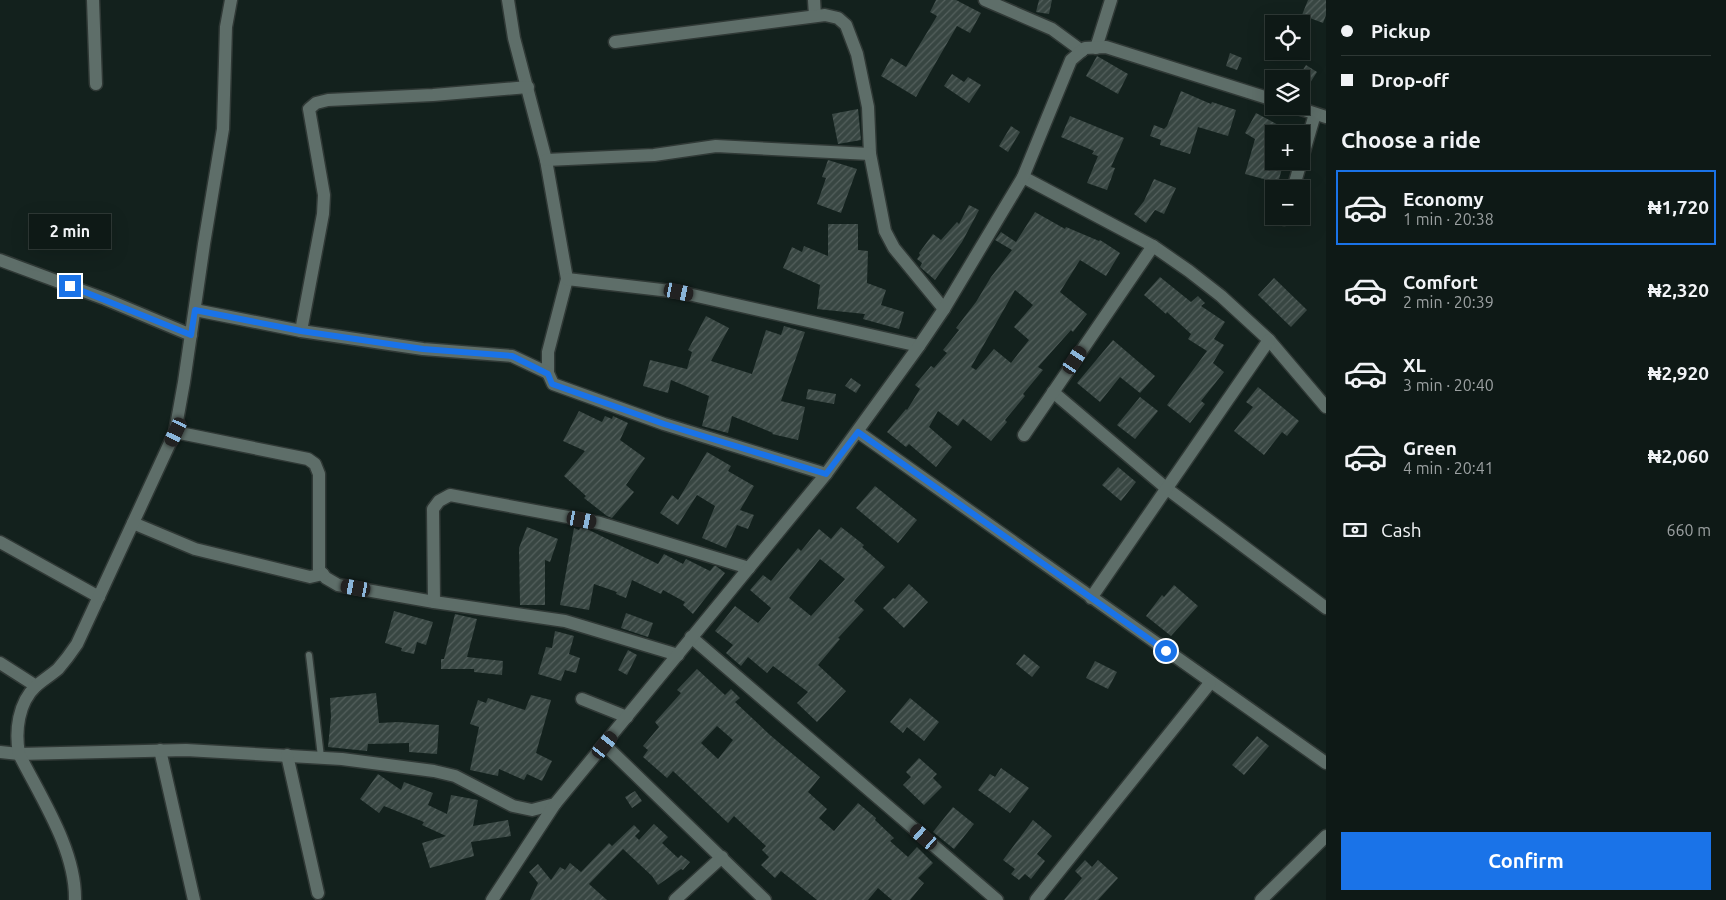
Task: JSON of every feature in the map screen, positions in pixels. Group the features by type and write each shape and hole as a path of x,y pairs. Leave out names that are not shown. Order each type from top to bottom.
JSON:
{"street":[{"path":"93,0 96,84"},
{"path":"75,900 73,873 65,848 19,754 16,740 20,715 24,703 36,686 57,670 77,644 176,432 204,244 224,129 226,27 230,0"},
{"path":"508,0 514,38 546,160 567,279 548,352 548,374 552,384 636,414 826,474"},
{"path":"814,0 815,16"},
{"path":"985,0 1052,29 1082,51"},
{"path":"1096,48 1111,0"},
{"path":"615,42 815,16 825,15 838,18 846,25 857,54 868,107 870,154 888,240 944,309"},
{"path":"492,900 555,804 826,474 919,346 944,309 1023,177 1071,60 1085,48 1106,47 1265,97"},
{"path":"301,331 323,214 324,194 309,109 316,103 328,100 433,95 528,87"},
{"path":"1296,180 1320,116"},
{"path":"546,160 654,155 716,146 870,154"},
{"path":"1023,177 1153,246 1221,296 1269,340 1326,407"},
{"path":"1024,435 1153,246"},
{"path":"0,260 105,299 191,335"},
{"path":"567,279 679,292 919,346"},
{"path":"195,310 301,331 423,349 512,356 548,374"},
{"path":"1091,598 1269,340"},
{"path":"1052,392 1166,488 1326,608"},
{"path":"176,432 308,459 315,464 319,474 319,570 326,578 338,585 434,602 565,621 678,655"},
{"path":"858,432 1326,763"},
{"path":"434,602 433,509 439,501 450,495 600,523 749,568"},
{"path":"133,523 195,549 310,578 323,574"},
{"path":"0,542 100,597"},
{"path":"691,637 997,900"},
{"path":"0,663 36,686"},
{"path":"1036,900 1210,682"},
{"path":"582,699 628,717"},
{"path":"605,745 765,900"},
{"path":"160,750 194,900"},
{"path":"0,752 19,754 186,750 322,758 434,771 455,776 513,806 532,810 555,804"},
{"path":"287,756 318,893"},
{"path":"1261,900 1326,836"},
{"path":"675,900 722,857"}],"lane":[{"path":"309,655 322,758"}],"building":[{"path":"936,0 956,0 981,13 970,33 957,26 916,97 881,76 891,58 906,67 937,16 930,12"},
{"path":"1039,0 1052,0 1049,14 1036,12"},
{"path":"1308,0 1326,0 1326,15 1323,23 1310,18 1310,15 1302,15"},
{"path":"1230,53 1242,58 1237,70 1226,66"},
{"path":"1097,56 1128,74 1118,94 1086,76"},
{"path":"1306,65 1317,72 1310,83 1310,70 1303,70"},
{"path":"952,74 964,82 968,77 981,85 969,103 944,86"},
{"path":"1181,91 1211,104 1212,102 1236,110 1228,136 1198,127 1190,154 1160,145 1161,140 1150,136 1154,125 1164,129 1167,126"},
{"path":"858,109 861,140 838,144 832,114"},
{"path":"1256,113 1278,125 1265,125 1265,170 1282,170 1279,180 1267,180 1245,174 1255,139 1245,133"},
{"path":"1070,116 1124,138 1111,167 1115,168 1107,190 1087,183 1098,156 1092,154 1094,151 1061,137"},
{"path":"1011,126 1020,132 1008,152 999,146"},
{"path":"828,160 857,169 841,213 817,204 826,178 822,177"},
{"path":"1154,179 1176,188 1164,214 1155,210 1146,223 1134,214 1144,201"},
{"path":"969,205 979,210 962,242 935,280 920,267 922,263 917,259 920,255 919,253 933,234 941,240 957,222 959,224"},
{"path":"1035,212 1065,229 1066,227 1100,240 1120,253 1106,276 1080,260 1060,292 1087,314 1073,332 1071,330 1038,367 1043,370 1023,394 1025,396 991,441 963,419 958,426 938,411 929,427 952,447 936,467 909,444 906,447 887,432 907,410 920,389 915,385 931,366 934,368 947,353 943,350 959,330 956,328 1012,250 995,240 1001,232 1016,242","holes":["1015,290 1033,305 1014,327 1029,340 1011,363 994,349 976,370 971,367"]},
{"path":"828,224 858,224 858,250 868,251 867,283 886,290 881,305 904,312 899,329 863,319 865,314 817,309 820,285 783,268 792,247 802,252 804,246 828,256"},
{"path":"1160,277 1191,302 1198,296 1205,303 1201,306 1225,322 1214,339 1224,345 1213,363 1224,372 1201,401 1205,404 1190,423 1167,405 1207,351 1188,339 1191,334 1167,312 1166,314 1144,295"},
{"path":"1274,278 1307,310 1291,327 1258,295"},
{"path":"706,316 729,328 711,361 752,374 766,330 781,335 784,326 805,332 781,401 805,407 798,440 772,434 732,416 728,433 702,426 709,396 671,380 668,393 643,386 650,360 687,369 692,352 688,350"},
{"path":"1113,340 1155,376 1140,393 1120,377 1100,402 1077,383"},
{"path":"851,378 861,385 856,393 845,386"},
{"path":"1258,387 1299,421 1287,436 1282,432 1264,455 1234,431 1253,407 1246,402"},
{"path":"808,389 836,394 834,404 806,399"},
{"path":"1140,397 1158,411 1135,439 1117,425"},
{"path":"579,411 602,422 605,416 612,419 613,416 628,423 620,440 645,458 626,485 634,492 612,518 584,498 586,496 564,476 585,451 563,441"},
{"path":"707,452 731,466 728,471 754,486 740,510 754,515 748,529 737,525 726,548 702,538 715,506 697,495 678,525 660,513 672,495 678,500"},
{"path":"1118,467 1136,482 1121,501 1102,485"},
{"path":"875,486 917,520 898,543 856,508"},
{"path":"527,527 558,539 550,562 545,560 545,605 520,605 519,548"},
{"path":"841,527 864,545 862,547 885,567 854,601 864,610 838,638 840,639 818,665 846,691 817,722 797,703 808,692 773,666 767,673 748,657 741,666 726,653 733,645 715,631 735,606 758,623 771,608 750,590 763,575 771,581 798,548 801,551 819,529 831,539","holes":["820,559 845,579 811,616 789,598"]},
{"path":"574,528 579,530 580,528 587,529 658,564 664,554 683,564 686,559 710,571 716,566 725,573 693,614 683,605 685,602 663,590 661,594 632,580 626,598 616,594 617,592 594,584 589,610 560,605"},
{"path":"909,584 928,602 904,628 883,608 893,598 895,599"},
{"path":"1174,585 1198,606 1171,636 1146,616 1162,595 1164,597"},
{"path":"394,611 433,622 426,645 417,642 414,654 401,651 402,648 385,643"},
{"path":"626,613 653,623 648,637 621,628"},
{"path":"455,614 477,619 467,657 503,661 502,675 474,672 474,669 441,669 441,659 444,659"},
{"path":"555,631 574,636 569,654 580,658 576,673 565,670 561,681 538,674 546,647 552,648"},
{"path":"628,650 637,655 627,675 618,670"},
{"path":"1024,654 1040,667 1032,677 1016,664"},
{"path":"1095,661 1117,672 1108,689 1086,678"},
{"path":"697,669 725,695 731,689 740,698 735,702 770,735 820,777 808,792 827,809 819,818 834,831 858,803 876,818 875,820 894,838 890,841 908,857 917,847 933,863 918,878 924,883 910,900 892,900 878,888 868,900 817,900 781,871 775,878 761,865 769,857 762,850 766,846 734,816 728,823 673,771 667,778 643,757 648,750 643,746 659,727 655,722 681,693 677,690","holes":["717,726 733,740 718,759 701,743"]},
{"path":"376,693 379,723 398,722 439,725 437,754 409,752 409,743 368,744 367,751 328,747 331,717 330,698"},
{"path":"531,695 551,700 536,753 552,761 542,781 527,774 524,780 499,769 498,776 470,770 479,727 470,724 478,700 486,703 488,698 525,710"},
{"path":"910,698 939,722 924,741 907,727 903,733 890,722"},
{"path":"1257,736 1269,746 1244,775 1232,765"},
{"path":"919,758 937,774 933,778 942,787 924,805 903,785 911,777 906,772"},
{"path":"1001,768 1029,788 1010,813 978,790 990,774 995,777"},
{"path":"378,774 401,790 404,782 433,793 428,805 447,814 451,795 478,800 473,826 508,820 511,836 471,842 474,856 430,868 422,843 446,836 422,825 424,822 384,806 379,813 360,799"},
{"path":"635,791 642,801 632,808 625,797"},
{"path":"953,807 974,824 954,849 933,832"},
{"path":"1033,820 1052,836 1037,854 1045,861 1031,879 1025,874 1019,880 1011,874 1015,869 1003,860"},
{"path":"654,824 668,837 662,843 678,858 681,855 690,862 683,870 681,869 658,885 652,876 623,849 589,884 607,900 530,900 538,883 529,872 538,864 551,880 560,867 565,870 570,863 581,872 609,843 612,846 634,825 640,831 635,836 639,840"},
{"path":"1085,860 1092,867 1098,860 1118,878 1098,900 1064,900 1082,878 1075,871"}],"route":[{"path":"70,286 191,335 195,310 301,331 423,349 512,356 548,374 552,384 664,424 826,474 858,432 1166,651"}]}
